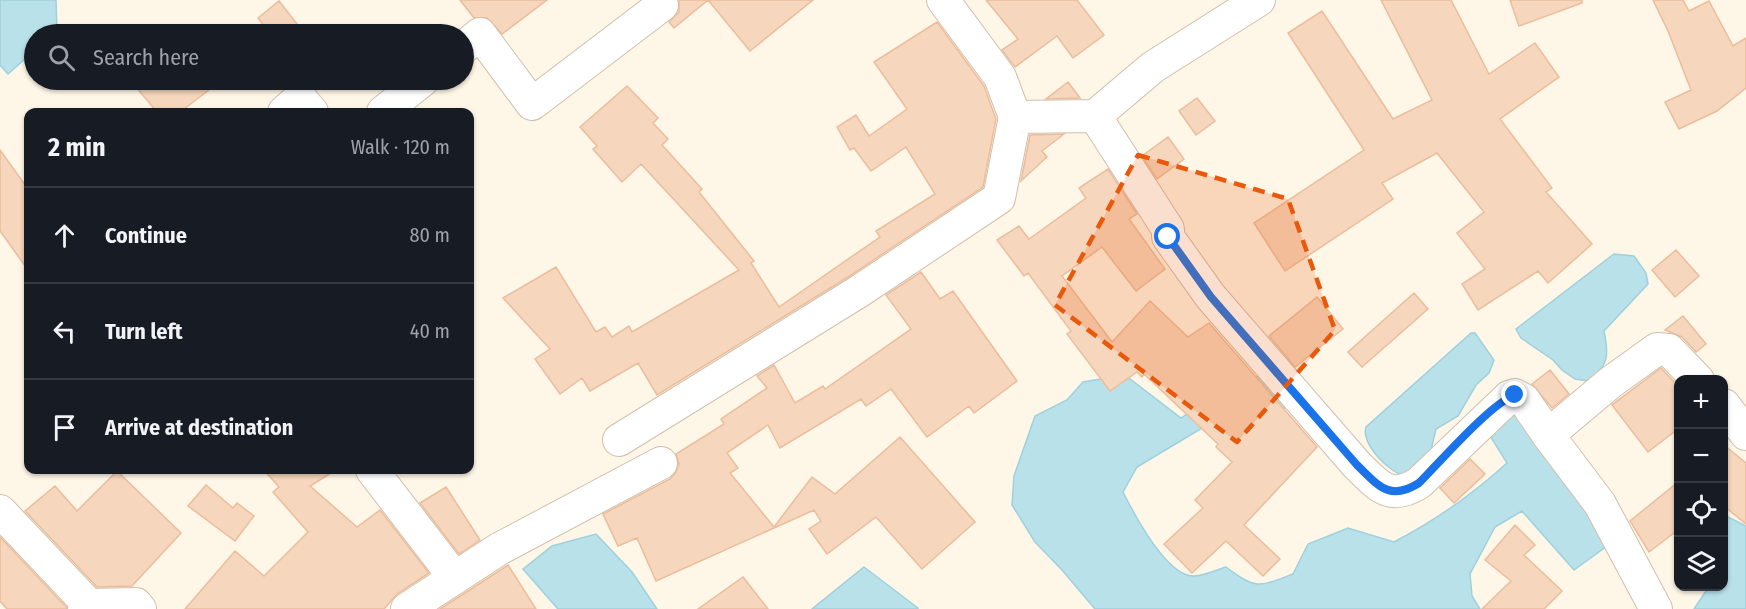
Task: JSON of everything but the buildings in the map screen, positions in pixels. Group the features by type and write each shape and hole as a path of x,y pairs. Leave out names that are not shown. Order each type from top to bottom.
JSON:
{"street":[{"path":"474,39 480,34 532,104 662,5 659,0"},
{"path":"619,440 858,292 999,198 1015,117 1000,77 943,0"},
{"path":"1015,117 1095,116 1153,68 1259,0"},
{"path":"388,108 410,90"},
{"path":"289,108 300,98 309,108"},
{"path":"1095,116 1168,229 1168,237 1211,297 1357,465 1382,488 1395,492 1409,489 1419,483 1509,398 1521,397 1600,504 1656,609"},
{"path":"1548,435 1611,382 1657,348 1670,350 1693,375"},
{"path":"1728,410 1746,434"},
{"path":"407,609 499,549 661,463"},
{"path":"375,474 455,578"},
{"path":"0,511 86,607 136,604 140,609"}],"highlighted area":[{"path":"1138,155 1288,199 1335,330 1237,442 1055,305"}],"water":[{"path":"0,0 56,0 57,24 24,24 24,60 8,74 0,65"},
{"path":"1614,254 1634,256 1646,273 1648,284 1604,331 1607,353 1604,365 1588,381 1575,379 1553,360 1521,338 1516,329"},
{"path":"1471,333 1475,333 1494,360 1489,373 1476,385 1458,416 1436,429 1430,454 1406,476 1399,474 1385,464 1372,449 1365,434 1366,427"},
{"path":"1125,375 1181,418 1241,377 1273,376 1286,405 1270,433 1202,428 1137,467 1123,492 1152,543 1173,566 1184,574 1198,576 1226,567 1245,580 1265,584 1293,574 1308,544 1348,528 1394,542 1453,506 1507,463 1484,426 1523,405 1611,543 1574,570 1522,511 1495,527 1470,574 1472,596 1480,609 1095,609 1035,542 1012,505 1014,476 1035,416 1067,400 1083,382"},
{"path":"1728,517 1746,526 1746,609 1694,609 1706,591 1728,591"},
{"path":"596,534 632,572 657,609 558,609 523,569 552,546"},
{"path":"864,567 918,608 918,609 812,609"}],"route":[{"path":"1168,237 1211,297 1357,465 1382,488 1395,492 1409,489 1419,483 1484,419 1515,395"}]}
